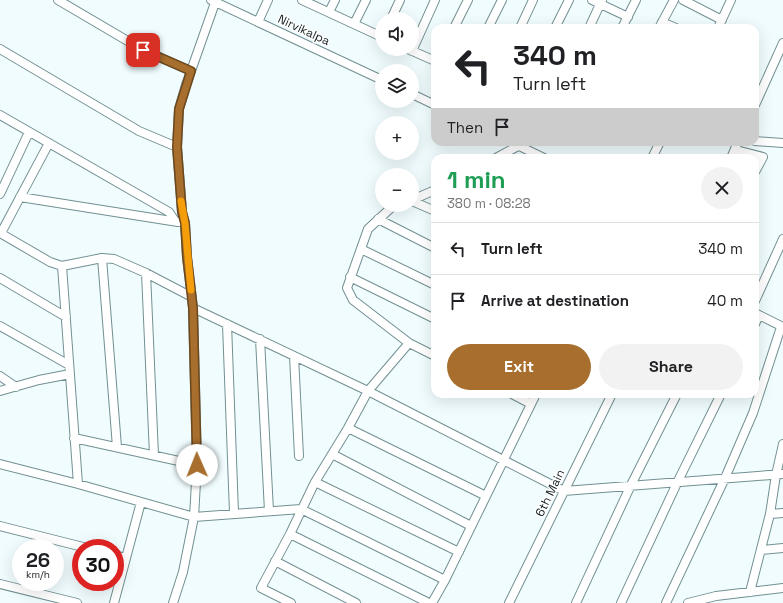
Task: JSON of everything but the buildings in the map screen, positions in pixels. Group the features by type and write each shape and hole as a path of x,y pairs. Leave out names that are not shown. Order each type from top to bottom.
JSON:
{"street":[{"path":"58,0 143,50 191,71"},
{"path":"258,22 268,0"},
{"path":"302,0 375,34"},
{"path":"329,12 335,0"},
{"path":"354,24 366,0"},
{"path":"394,12 400,0"},
{"path":"419,32 435,0"},
{"path":"456,24 468,0"},
{"path":"490,24 502,0"},
{"path":"522,24 533,0"},
{"path":"557,24 569,0"},
{"path":"592,0 601,2 628,17"},
{"path":"624,24 636,0"},
{"path":"662,24 674,0"},
{"path":"683,0 720,24 731,0"},
{"path":"174,603 183,572 194,517 197,465 193,308 185,223 182,212 177,147 179,109 214,1"},
{"name":"Nirvikalpa","path":"214,1 375,77"},
{"path":"591,24 601,2"},
{"path":"759,96 783,43"},
{"path":"0,49 139,131 177,147"},
{"path":"419,54 431,59"},
{"path":"419,97 431,103"},
{"path":"0,116 169,212 175,221"},
{"path":"0,194 29,132"},
{"path":"759,141 783,143"},
{"path":"49,143 0,233 50,262 62,266 102,258 114,259 146,273 192,297"},
{"path":"501,154 511,146"},
{"path":"518,146 535,154"},
{"path":"737,146 755,154"},
{"path":"759,156 762,157 759,163"},
{"path":"419,197 431,192"},
{"path":"20,197 185,223"},
{"path":"419,203 431,209"},
{"path":"386,212 368,229 347,288 352,300 409,343 431,354"},
{"path":"378,219 431,246"},
{"path":"759,292 783,239"},
{"path":"361,249 431,283"},
{"path":"102,258 117,447"},
{"path":"62,266 78,484"},
{"path":"146,273 154,455"},
{"path":"350,277 431,317"},
{"path":"0,278 66,317"},
{"path":"193,308 368,391 504,459 564,491 780,474"},
{"path":"759,315 782,327 759,395"},
{"path":"226,324 234,513"},
{"path":"0,326 69,365"},
{"path":"260,339 269,511"},
{"path":"291,603 260,588 290,534 315,482 348,428 368,391 409,343"},
{"path":"294,356 298,456"},
{"path":"0,391 40,380 70,374"},
{"path":"0,376 16,387"},
{"path":"520,398 531,404"},
{"path":"432,603 459,552 534,398"},
{"name":"6th Main","path":"509,603 610,398"},
{"path":"576,603 631,485 675,398"},
{"path":"621,603 678,481 719,398"},
{"path":"666,603 725,478 758,398"},
{"path":"348,428 486,496"},
{"path":"74,438 197,465"},
{"path":"750,592 780,474 783,444"},
{"path":"332,454 471,526"},
{"path":"0,464 78,484 194,517 301,509 445,580"},
{"path":"315,482 459,552"},
{"path":"114,603 141,502"},
{"path":"770,514 783,513"},
{"path":"0,526 72,544"},
{"path":"290,534 429,603"},
{"path":"761,550 783,548"},
{"path":"275,561 356,603"},
{"path":"0,584 77,603"},
{"path":"688,603 715,600 750,592 783,588"}],"slow traffic":[{"path":"181,201 185,223 191,290"}],"route":[{"path":"143,50 191,71 179,109 177,147 182,212 185,223 193,308 197,465"}]}
